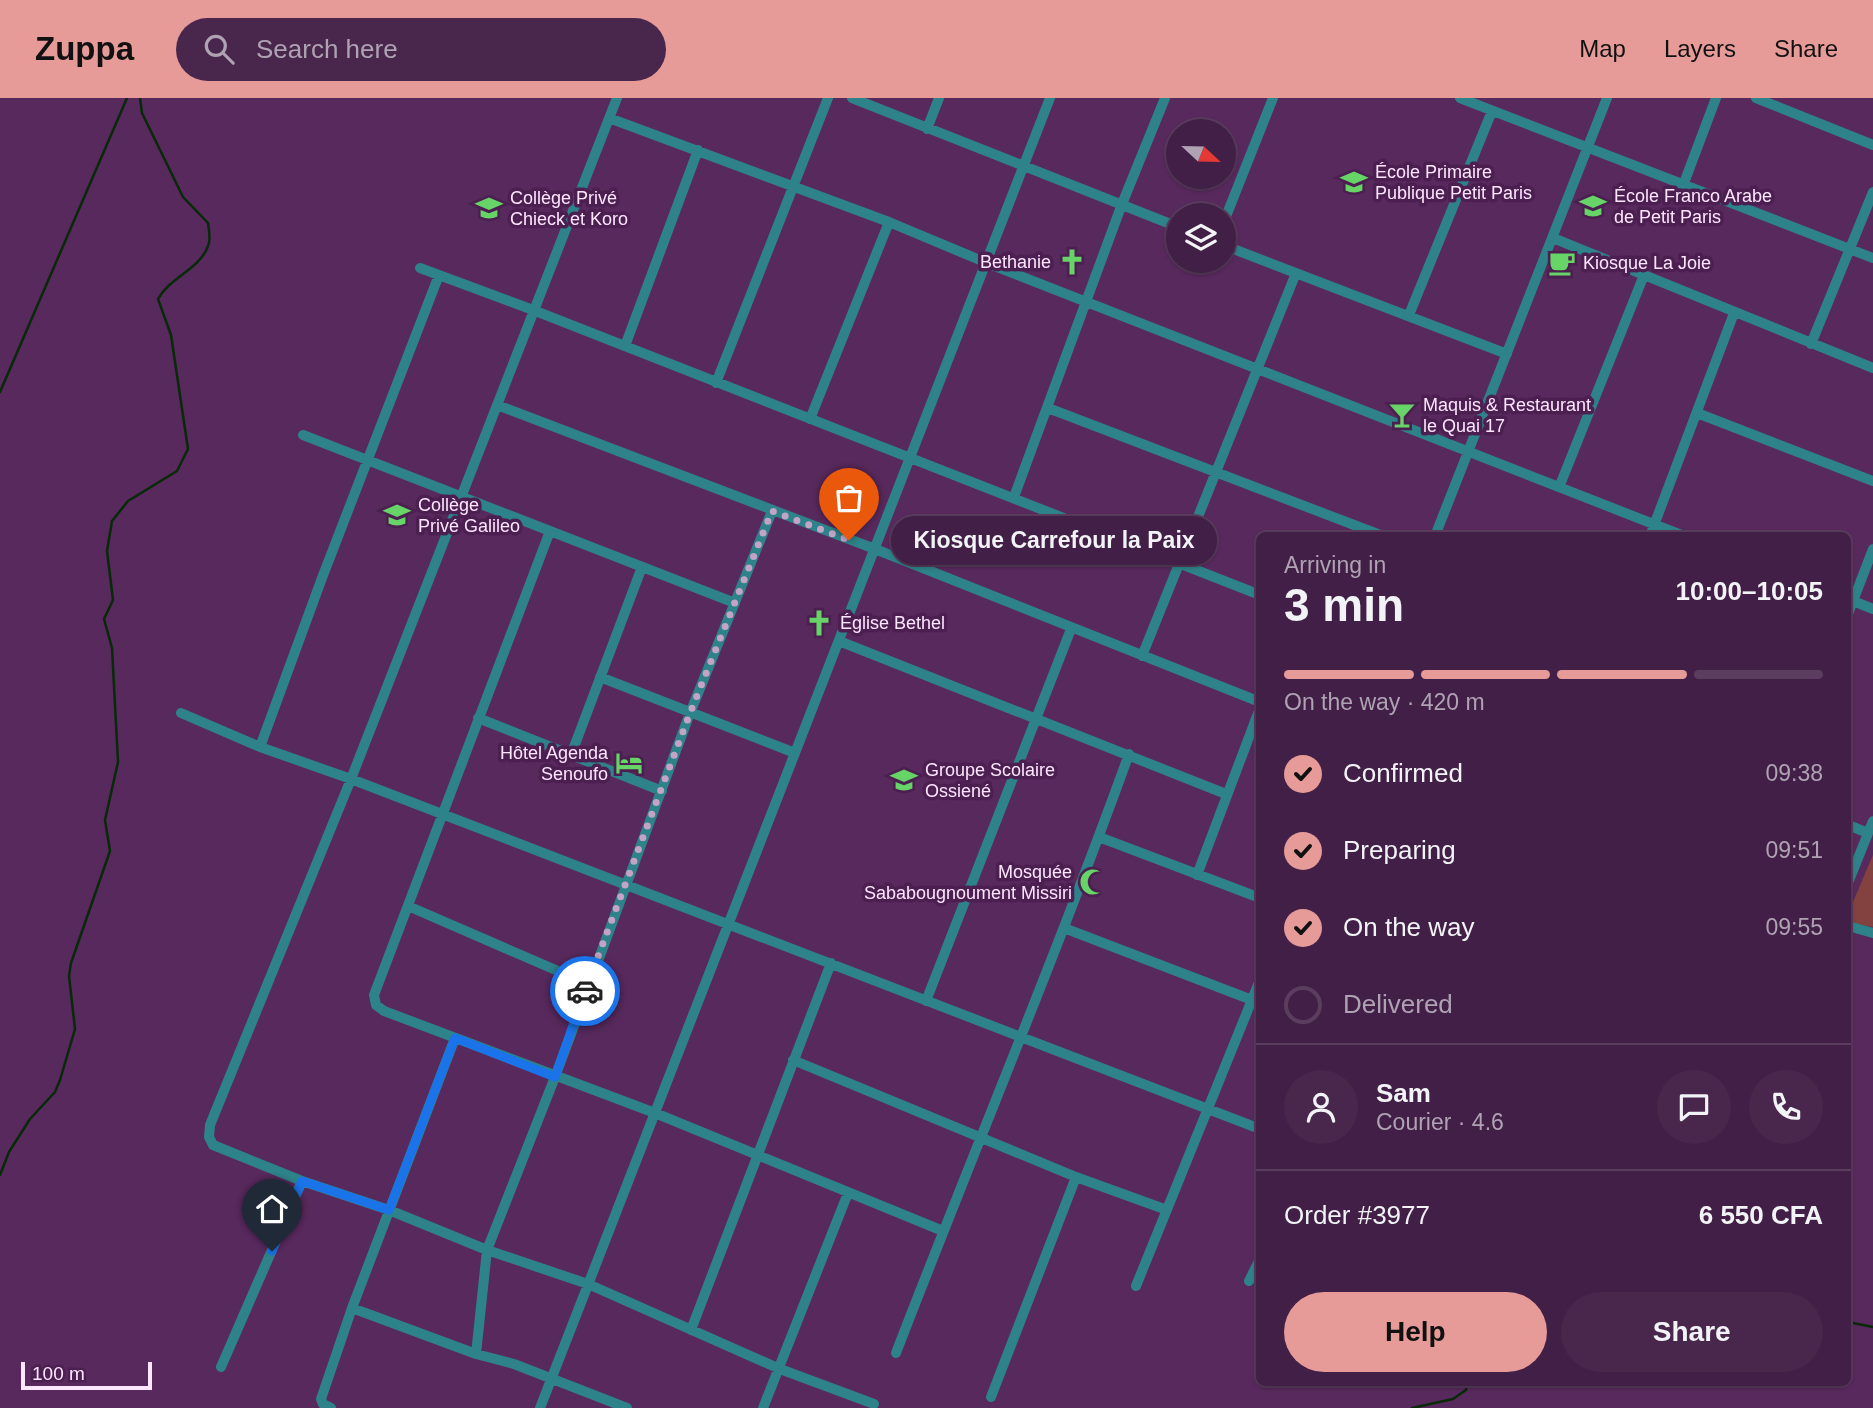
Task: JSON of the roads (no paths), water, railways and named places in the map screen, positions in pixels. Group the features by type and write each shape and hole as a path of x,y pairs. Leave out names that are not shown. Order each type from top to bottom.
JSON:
{"street":[{"path":"617,98 351,779 210,1125 208,1137 213,1145 302,1181 389,1210 487,1250 588,1284 780,1368 874,1404"},
{"path":"716,383 795,188 828,98"},
{"path":"852,98 927,130 1166,222"},
{"path":"927,130 939,98"},
{"path":"540,1408 1050,98"},
{"path":"1014,497 1122,204 1165,98"},
{"path":"1231,203 1273,98"},
{"path":"1460,98 1873,258"},
{"path":"1437,532 1607,98"},
{"path":"1684,183 1716,98"},
{"path":"1756,98 1873,145"},
{"path":"1409,315 1492,111"},
{"path":"609,118 889,222 986,263 1469,449 1674,532"},
{"path":"625,346 698,150"},
{"path":"1811,344 1873,192"},
{"path":"810,419 889,222"},
{"path":"1553,238 1873,368"},
{"path":"1236,250 1507,354"},
{"path":"419,268 1014,497 1256,594"},
{"path":"1142,656 1296,273"},
{"path":"260,747 439,275"},
{"path":"1560,485 1644,275"},
{"path":"1652,532 1734,313"},
{"path":"497,405 875,549 1256,700"},
{"path":"1048,408 1372,532"},
{"path":"1697,413 1873,481"},
{"path":"303,435 735,603"},
{"path":"476,1354 487,1250 555,1077 690,713 772,511"},
{"path":"550,531 374,995 376,1004 384,1011 655,1113 943,1230"},
{"path":"1873,549 1851,600 1873,609"},
{"path":"571,755 642,567"},
{"path":"926,1001 1071,629"},
{"path":"839,641 1226,794"},
{"path":"600,677 795,753"},
{"path":"181,713 260,747 351,779 1256,1127"},
{"path":"478,718 662,791"},
{"path":"1197,875 1256,718"},
{"path":"896,1353 980,1135 1021,1039 1129,754"},
{"path":"1851,876 1873,821"},
{"path":"1851,826 1868,833"},
{"path":"1099,837 1256,897"},
{"path":"408,906 588,984"},
{"path":"1851,927 1873,933"},
{"path":"1064,928 1252,1000"},
{"path":"691,1329 831,963"},
{"path":"1136,1286 1256,990"},
{"path":"331,1408 323,1404 321,1399 352,1308 455,1038"},
{"path":"793,1060 980,1135 1076,1177 1167,1210"},
{"path":"990,1397 1076,1177"},
{"path":"221,1367 302,1181"},
{"path":"763,1408 848,1193"},
{"path":"1250,1281 1256,1268"},
{"path":"352,1308 476,1354 514,1364 627,1408"}],"waterway":[{"path":"0,392 127,98"},
{"path":"0,1175 9,1152 30,1119 55,1092 60,1080 75,1029 69,976 71,963 110,851 105,820 118,762 112,648 104,619 113,600 107,551 112,521 128,501 177,471 188,449 171,335 158,299 163,291 204,254 209,244 209,228 208,223 183,197 142,113 140,98"},
{"path":"1851,1323 1873,1327"},
{"path":"1412,1408 1453,1399 1466,1390 1466,1386"}],"place":[{"name":"École Primaire Publique Petit Paris","path":"1354,182"},
{"name":"École Franco Arabe de Petit Paris","path":"1593,206"},
{"name":"Collège Privé Chieck et Koro","path":"489,208"},
{"name":"Bethanie","path":"1072,262"},
{"name":"Kiosque La Joie","path":"1562,263"},
{"name":"Maquis & Restaurant le Quai 17","path":"1402,415"},
{"name":"Collège Privé Galileo","path":"397,515"},
{"name":"Kiosque Carrefour la Paix","path":"849,540"},
{"name":"Église Bethel","path":"819,623"},
{"name":"Hôtel Agenda Senoufo","path":"629,763"},
{"name":"Groupe Scolaire Ossiené","path":"904,780"},
{"name":"Mosquée Sababougnoument Missiri","path":"1093,882"}]}
